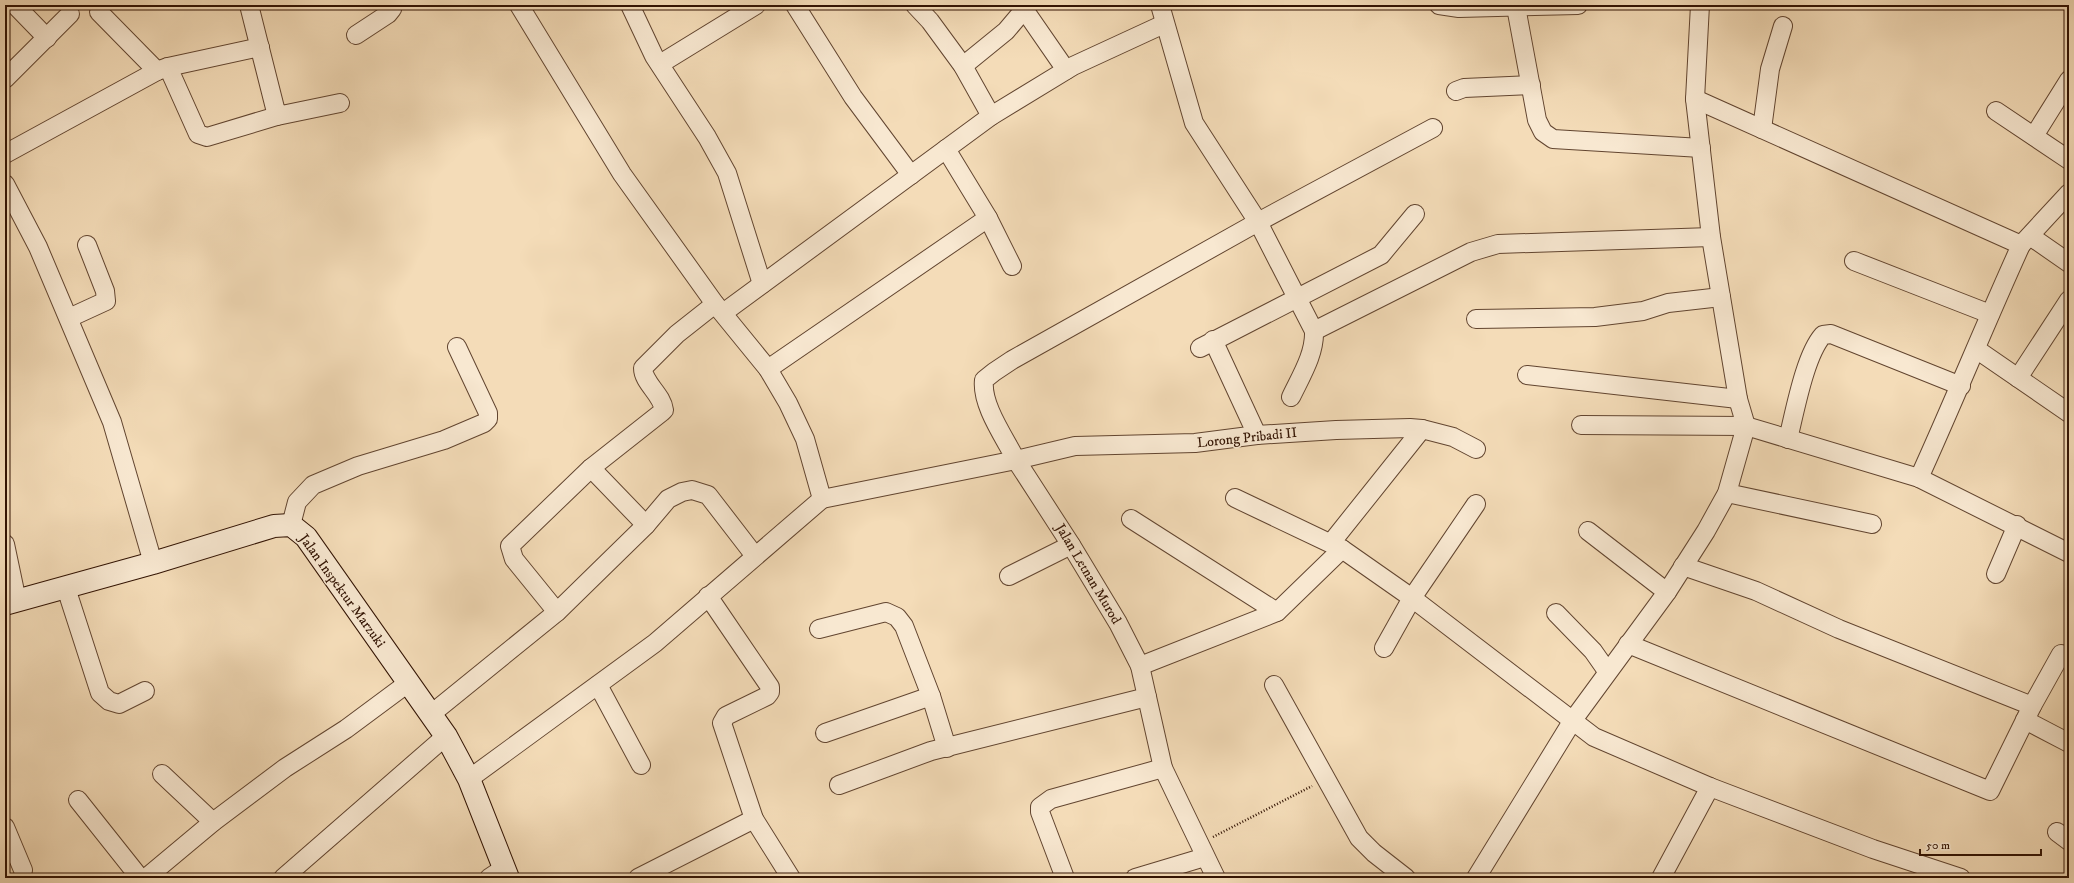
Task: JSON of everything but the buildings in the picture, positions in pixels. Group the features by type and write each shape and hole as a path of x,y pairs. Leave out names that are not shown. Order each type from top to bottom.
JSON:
{"street":[{"path":"15,5 47,38"},
{"path":"249,5 277,116"},
{"path":"356,35 388,14 392,9 390,5"},
{"path":"519,5 622,174 719,309 768,369 788,403 805,439 822,499"},
{"path":"630,5 660,64 707,137 727,172 762,284"},
{"path":"660,64 756,5"},
{"path":"795,5 853,97 911,175"},
{"path":"915,5 930,21 963,66 991,116"},
{"path":"1160,5 1164,24 1194,123 1258,222 1314,331 1314,341 1310,357 1292,397"},
{"path":"1439,5 1516,7 1578,5"},
{"path":"1476,878 1572,720 1667,592 1727,493 1746,426 1738,399 1711,237 1695,98 1700,5"},
{"path":"963,66 1006,31 1024,7 1066,70"},
{"path":"1516,7 1537,120 1543,132 1553,139 1701,148"},
{"path":"99,12 163,69 198,134 202,136 207,137 277,116 340,103"},
{"path":"5,79 70,14"},
{"path":"557,612 514,559 511,554 510,546 591,468 664,410 662,403 644,375 643,368 677,334 762,284 991,116 1066,70 1164,24"},
{"path":"1762,129 1770,69 1783,26"},
{"path":"5,154 163,69 260,47"},
{"path":"2034,136 2069,80"},
{"path":"1456,91 1464,88 1531,85"},
{"path":"1695,98 1762,129 2026,240 2069,263"},
{"path":"1996,111 2069,160"},
{"path":"1258,222 1433,128"},
{"path":"946,149 988,218 1012,266"},
{"path":"5,184 38,247 112,422 153,563"},
{"path":"1919,478 1961,386 1990,314 2026,240 2069,193"},
{"path":"1257,435 1207,344 1298,299 1381,255 1414,214"},
{"path":"768,369 988,218"},
{"name":"Jalan Letnan Murod","path":"1216,878 1163,768 1140,666 1118,623 1071,545 1016,460 986,400 984,380 1012,360 1258,222"},
{"path":"1314,331 1470,252 1498,244 1711,237"},
{"path":"69,318 106,301 105,291 87,245"},
{"path":"1854,262 1990,314"},
{"path":"1476,319 1595,317 1643,311 1668,303 1721,297"},
{"path":"2018,378 2069,300"},
{"path":"1788,439 1810,357 1817,342 1823,335 1832,334 1961,386"},
{"path":"292,525 297,502 313,485 358,466 444,440 484,423 488,418 488,413 457,347"},
{"path":"1976,348 2069,413"},
{"path":"1527,375 1738,399"},
{"path":"1582,425 1746,426 1919,478 2069,553"},
{"path":"1140,666 1277,612 1336,546 1422,428"},
{"name":"Lorong Pribadi II","path":"1016,460 1075,446 1195,443 1257,435 1336,430 1422,428 1453,437 1476,449"},
{"path":"469,779 655,643 822,499 1016,460"},
{"path":"591,468 646,525"},
{"path":"430,715 557,612 646,525 668,499 682,492 692,490 708,495 755,556"},
{"path":"1727,493 1872,524"},
{"path":"1235,498 1336,546 1412,598 1594,737 1710,787 1873,849 1961,878"},
{"path":"1384,648 1412,598 1476,504"},
{"path":"1131,519 1277,612"},
{"name":"Jalan Inspektur Marzuki","path":"11,602 153,563 274,526 292,525 306,537 446,736 469,779 501,875"},
{"path":"1996,574 2017,526"},
{"path":"1588,530 1667,592"},
{"path":"5,544 11,602"},
{"path":"1009,576 1071,545"},
{"path":"1683,566 1756,591 2029,713 2069,743"},
{"path":"66,588 100,693 109,700 119,704 145,691"},
{"path":"708,596 770,687 770,692 767,696 726,716 722,723 754,819 791,878"},
{"path":"819,629 886,612 892,614 904,626 931,696 947,748"},
{"path":"1556,613 1593,651 1607,671"},
{"path":"1628,644 1990,791 2029,713 2061,654"},
{"path":"146,878 213,822 285,768 346,730 408,683"},
{"path":"598,685 641,765"},
{"path":"1274,685 1359,838 1374,853 1406,878"},
{"path":"825,733 931,696"},
{"path":"839,785 931,751 1147,697"},
{"path":"283,878 446,736"},
{"path":"1065,878 1040,812 1040,807 1051,799 1163,768"},
{"path":"162,774 213,822"},
{"path":"1661,878 1710,787"},
{"path":"78,800 140,878"},
{"path":"638,878 754,819"},
{"path":"5,827 23,870"},
{"path":"1135,878 1202,850"}],"path":[{"path":"1202,850 1263,813 1326,778"}]}
